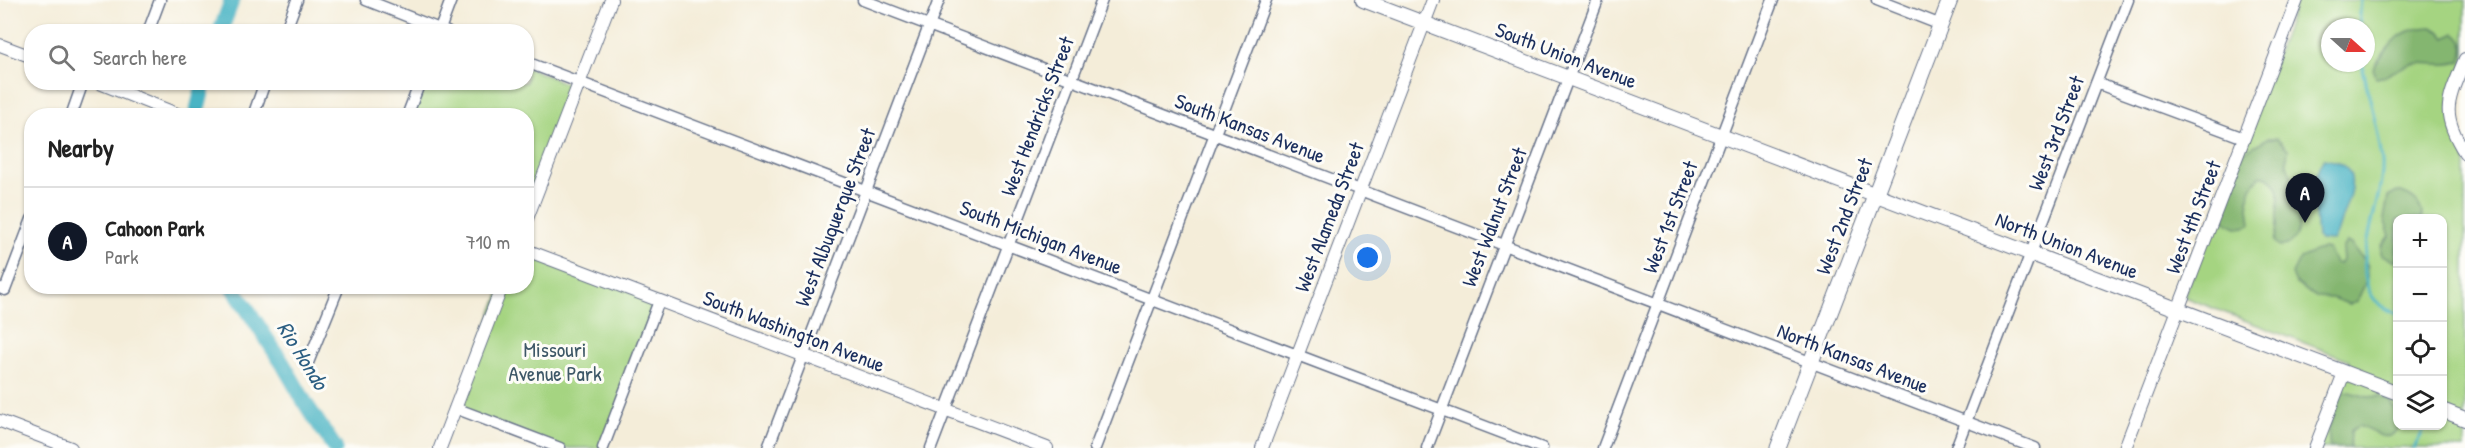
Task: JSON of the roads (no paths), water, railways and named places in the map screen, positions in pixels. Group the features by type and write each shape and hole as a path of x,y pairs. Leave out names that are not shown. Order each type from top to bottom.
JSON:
{"main road":[{"name":"South Union Avenue","path":"1363,0 1721,136"},
{"name":"West 2nd Street","path":"1778,448 1950,0"},
{"name":"North Union Avenue","path":"1721,136 2393,391"},
{"path":"2447,412 2465,419"}],"street":[{"path":"151,24 160,0"},
{"path":"288,24 297,0"},
{"path":"366,0 425,24"},
{"path":"444,24 451,0"},
{"path":"534,200 611,0"},
{"name":"South Kansas Avenue","path":"863,0 1657,305"},
{"name":"West Albuquerque Street","path":"768,448 939,0"},
{"name":"West Hendricks Street","path":"932,448 1102,0"},
{"path":"1095,448 1266,0"},
{"name":"West Alameda Street","path":"1262,448 1433,0"},
{"name":"West Walnut Street","path":"1427,448 1598,0"},
{"name":"West 1st Street","path":"1603,448 1773,0"},
{"path":"1877,0 1941,25"},
{"name":"West 3rd Street","path":"1956,448 2128,0"},
{"name":"West 4th Street","path":"2125,448 2297,0"},
{"path":"0,45 24,54"},
{"path":"2465,59 2449,104 2447,117 2465,153"},
{"name":"South Michigan Avenue","path":"534,65 1542,448"},
{"path":"2096,83 2244,138"},
{"path":"74,108 80,90"},
{"path":"132,90 167,108"},
{"path":"256,108 262,90"},
{"path":"410,108 417,90"},
{"path":"2,289 24,238"},
{"name":"South Washington Avenue","path":"534,253 1047,448"},
{"path":"308,365 336,294"},
{"path":"440,448 499,294"},
{"path":"603,448 659,301"},
{"name":"North Kansas Avenue","path":"1657,305 2035,448"},
{"path":"2315,448 2344,373"},
{"path":"455,408 560,448"},
{"path":"0,421 71,448"}],"water":[{"path":"2324,159 2339,163 2347,169 2351,178 2349,198 2333,241 2320,240 2317,237 2315,186"}],"waterway":[{"name":"Rio Hondo","path":"223,24 232,0"},
{"path":"2360,18 2361,0"},
{"path":"2364,72 2382,162 2365,270 2367,286 2375,300 2393,312"},
{"name":"Rio Hondo","path":"198,108 202,90"},
{"name":"Rio Hondo","path":"237,294 335,448"},
{"path":"2414,448 2424,430"}],"place":[{"name":"Cahoon Park","path":"2305,223"}],"park label":[{"name":"Missouri Avenue Park","path":"555,361"}]}
